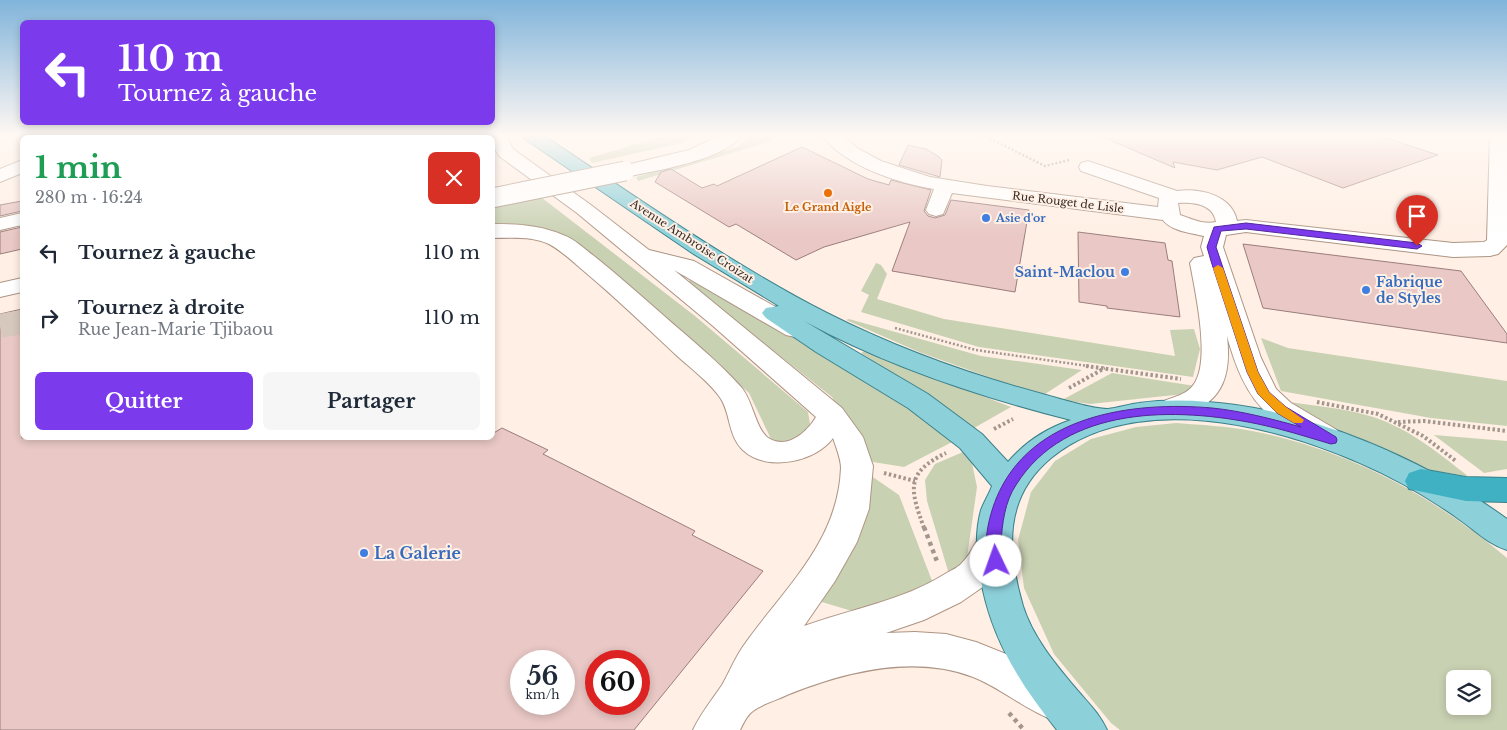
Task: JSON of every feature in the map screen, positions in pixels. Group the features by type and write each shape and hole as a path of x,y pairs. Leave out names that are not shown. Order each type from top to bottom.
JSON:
{"highway":[{"path":"1420,481 1466,489 1507,490"}],"main road":[{"name":"Avenue Ambroise Croizat","path":"555,169 825,346 918,401 971,441 1009,484"},
{"name":"Avenue Ambroise Croizat","path":"579,169 703,250 804,311 839,328 981,386 1041,404 1104,418"},
{"path":"1075,720 1024,650 1010,625 1001,594 994,544 998,512 1009,484 1032,454 1064,432 1104,418 1135,412 1168,410 1212,412 1259,420 1331,440 1376,458 1463,506 1507,537"}],"street":[{"path":"0,176 15,169"},
{"path":"527,169 642,256 832,415 848,437 857,466 852,509 839,542 755,662 726,714"},
{"path":"495,188 610,169"},
{"path":"495,197 613,169"},
{"name":"Rue Rouget de Lisle","path":"885,169 897,174 945,185 1175,212"},
{"path":"1092,169 1175,212 1200,228 1221,223 1453,250 1490,249 1498,242 1499,169"},
{"path":"936,210 945,185"},
{"path":"1175,212 1189,197 1219,206 1221,223 1212,247 1252,372 1264,394 1281,410 1331,440"},
{"path":"1168,410 1193,401 1209,385 1214,368 1210,311 1198,248 1191,234 1175,212"},
{"path":"0,224 20,219"},
{"path":"495,231 526,232 555,239 566,245 614,284 721,382 735,398 750,438 761,447 774,452 808,445 824,431 832,415"},
{"path":"642,256 686,266 825,346"},
{"path":"0,290 20,285"},
{"path":"0,300 20,296"},
{"path":"726,714 760,673 790,651 814,639 911,609 948,591 974,574 994,544"},
{"path":"726,714 778,679 835,659 889,650 928,649 975,659 1013,676 1075,720"}],"path":[{"path":"894,328 976,350 1015,357 1106,368 1209,385"},
{"path":"915,481 917,474 924,465 1106,368"},
{"path":"1264,394 1370,412 1397,422 1424,421 1507,431"}],"green space":[{"path":"663,169 678,169 638,181 636,177"},
{"path":"537,194 695,316 808,412 810,424 798,440 783,443 771,439 749,393 577,242 567,236 547,229 515,225 495,226 495,203"},
{"path":"876,263 881,265 887,274 877,299 944,319 1175,356 1170,330 1194,329 1200,349 1193,377 979,347 861,312 869,295 861,291"},
{"path":"698,277 877,385 954,441 904,467 873,462 862,450 832,397 686,282"},
{"path":"849,319 981,356 1082,370 1042,396 919,352 846,320"},
{"path":"1261,338 1288,348 1507,381 1507,426 1431,418 1281,391"},
{"path":"865,351 1011,407 974,428 861,353"},
{"path":"1112,373 1195,386 1184,394 1090,404 1062,400"},
{"path":"1290,402 1348,411 1394,425 1420,440 1468,476 1430,470 1369,442 1319,424"},
{"path":"1176,423 1233,428 1287,439 1355,463 1387,478 1419,495 1479,535 1507,558 1507,730 1120,730 1111,723 1054,654 1024,588 1018,540 1031,492 1055,461 1091,439 1136,427"},
{"path":"1434,435 1507,441 1507,469 1484,473"},
{"path":"963,452 972,463 977,487 967,558 949,574 927,501 925,480 935,464"},
{"path":"867,473 899,495 934,586 852,611 815,600"}],"building":[{"path":"671,169 702,188 714,184 717,186 754,169 848,169 868,179 889,185 891,180 931,190 924,211 928,216 935,218 945,215 951,200 1029,210 1015,292 892,271 910,222 824,247 796,260 736,224 729,227 655,182 661,172"},
{"path":"913,169 941,169 940,177"},
{"path":"1294,169 1398,169 1343,188"},
{"path":"20,201 20,211 0,216 0,205"},
{"path":"20,227 20,249 0,254 0,232"},
{"name":"Saint-Maclou","path":"1078,232 1165,243 1168,260 1172,261 1180,317 1107,308 1107,306 1079,302"},
{"name":"Fabrique de Styles","path":"1243,244 1461,271 1507,334 1507,343 1263,308"},
{"name":"La Galerie","path":"20,309 20,440 495,440 495,432 502,428 548,450 543,454 695,531 692,535 763,571 650,710 650,650 585,650 585,715 646,715 634,730 0,730 0,314"}],"tunnel":[{"path":"0,326 20,322"}],"slow traffic":[{"path":"1218,268 1252,372 1264,394 1281,410 1298,420"}],"place":[{"name":"Le Grand Aigle","path":"828,193"},
{"name":"Asie d'or","path":"986,218"},
{"name":"Saint-Maclou","path":"1125,272"},
{"name":"Fabrique de Styles","path":"1366,290"},
{"name":"La Galerie","path":"364,553"}],"route":[{"path":"996,561 994,544 998,512 1009,484 1032,454 1064,432 1104,418 1135,412 1168,410 1212,412 1259,420 1331,440 1281,410 1264,394 1252,372 1215,261 1212,247 1217,229 1246,226 1417,246"}]}
